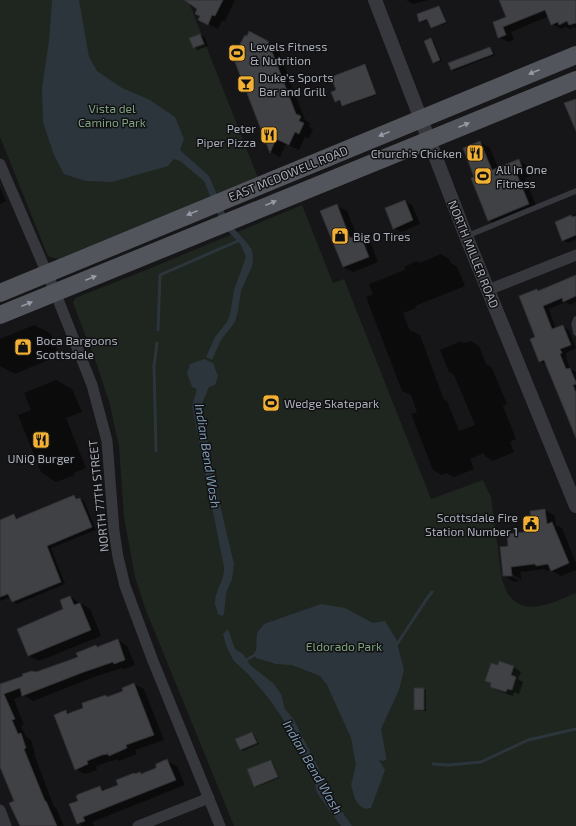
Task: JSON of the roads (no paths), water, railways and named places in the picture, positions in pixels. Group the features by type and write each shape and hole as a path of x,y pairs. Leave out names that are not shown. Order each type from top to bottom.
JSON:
{"main road":[{"name":"EAST MCDOWELL ROAD","path":"0,292 576,55"},
{"name":"EAST MCDOWELL ROAD","path":"0,315 576,80"}],"street":[{"name":"NORTH MILLER ROAD","path":"375,0 466,236 576,506"},
{"name":"NORTH 77TH STREET","path":"0,164 55,292 92,385 107,441 114,531 125,586 153,661 220,826"},
{"path":"488,290 576,255"},
{"path":"138,826 209,798"},
{"path":"0,810 6,826"}],"lane":[{"path":"466,236 576,192"},
{"path":"576,319 574,324 576,333"}],"water":[{"path":"52,0 79,0 89,57 97,71 122,88 150,100 175,117 184,139 180,150 209,176 229,223 252,250 252,266 241,291 235,322 221,340 212,360 206,357 215,337 227,322 230,315 234,290 246,257 241,245 222,225 204,181 180,161 174,159 168,166 112,182 86,181 64,174 54,155 43,122 42,88 49,41"},
{"path":"204,359 213,363 218,376 215,385 209,387 201,406 216,488 234,564 232,579 226,593 224,614 222,616 218,614 215,599 223,577 224,567 192,406 197,389 192,387 187,373 190,364"},
{"path":"321,604 345,608 373,623 385,621 396,639 404,670 399,690 381,729 386,760 379,760 385,770 371,808 365,809 359,805 355,799 351,785 356,765 351,738 327,685 320,676 292,665 276,664 256,658 254,653 256,651 257,633 264,624"},
{"path":"228,629 235,649 243,654 250,665 273,683 281,694 285,709 294,720 319,769 323,793 343,813 352,826 341,826 317,793 312,771 281,716 249,675 233,660 223,634"}],"waterway":[{"path":"158,330 160,275 240,240"},
{"path":"156,451 154,366 157,343"},
{"path":"397,644 432,592"},
{"path":"244,661 255,655"},
{"path":"433,764 449,765 481,762 528,740 576,729"},
{"name":"Indian Bend Wash","path":"319,777 338,809"}],"place":[{"name":"Levels Fitness & Nutrition","path":"237,53"},
{"name":"Duke's Sports Bar and Grill","path":"246,84"},
{"name":"Peter Piper Pizza","path":"269,135"},
{"name":"Church's Chicken","path":"475,153"},
{"name":"All In One Fitness","path":"483,176"},
{"name":"Big O Tires","path":"340,236"},
{"name":"Boca Bargoons Scottsdale","path":"23,347"},
{"name":"Wedge Skatepark","path":"271,403"},
{"name":"UNiQ Burger","path":"41,440"},
{"name":"Scottsdale Fire Station Number 1","path":"531,524"}],"park label":[{"name":"Vista del Camino Park","path":"112,115"},
{"name":"Eldorado Park","path":"344,646"}]}
